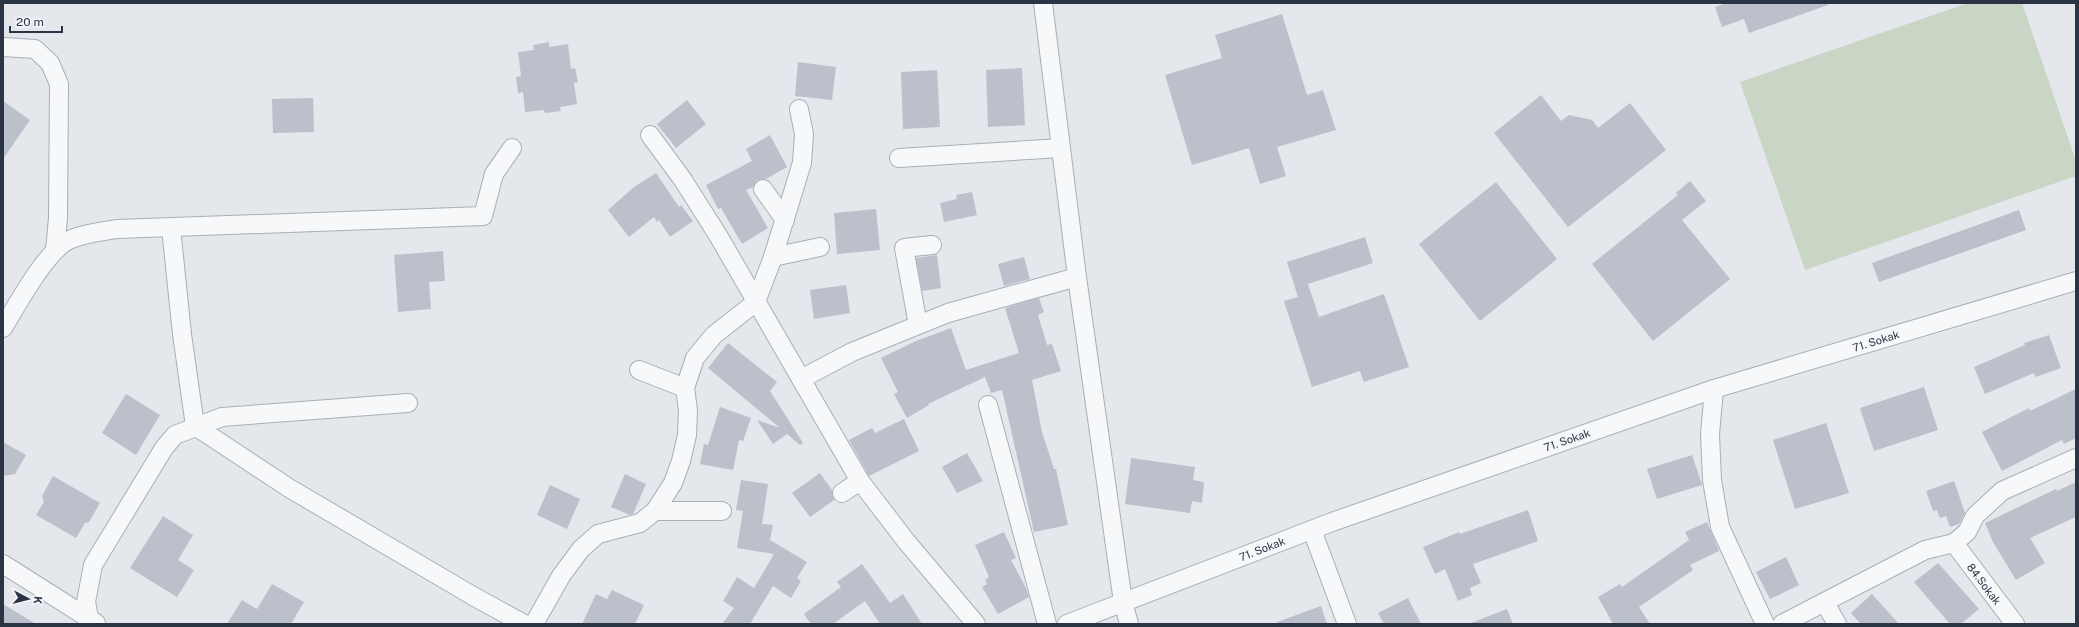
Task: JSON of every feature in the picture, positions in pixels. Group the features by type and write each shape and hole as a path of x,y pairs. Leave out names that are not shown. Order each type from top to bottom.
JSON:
{"street":[{"path":"1043,3 1077,278 1123,602 1130,624"},
{"path":"3,47 35,49 50,63 59,84 58,218 54,250"},
{"path":"534,624 561,576 581,549 598,534 640,523 655,511 673,483 681,460 687,435 688,410 685,388 695,358 714,334 756,302 793,198 802,163 804,134 799,109"},
{"path":"650,135 683,180 719,238 860,481 906,541 976,624"},
{"path":"3,328 54,250 68,241 84,235 116,230 483,216 494,174 512,148"},
{"path":"899,158 1061,148"},
{"path":"763,189 785,220"},
{"path":"171,228 182,334 195,426 289,488 466,592 524,624"},
{"path":"918,325 904,248 932,244"},
{"path":"773,257 820,247"},
{"path":"801,379 852,352 948,313 1077,278"},
{"name":"71. Sokak","path":"1067,624 1312,530 1714,389 2076,281"},
{"path":"639,370 685,388"},
{"path":"1714,389 1710,434 1712,480 1720,527 1765,624"},
{"path":"93,621 86,602 93,564 164,448 175,435 195,426 222,417 408,403"},
{"path":"988,405 1047,624"},
{"path":"1782,624 1925,550 1954,543 1967,532 1975,516 2002,491 2076,458"},
{"path":"842,493 860,481"},
{"path":"655,511 722,511"},
{"path":"1312,530 1347,624"},
{"name":"84.Sokak","path":"1954,543 2015,624"},
{"path":"3,564 93,621"},
{"path":"1825,603 1837,624"}],"green space":[{"path":"1968,3 2022,3 2076,161 2076,176 1805,270 1740,82"}],"building":[{"path":"1727,3 1828,3 1828,5 1749,33 1744,19 1722,27 1715,7"},
{"path":"1282,14 1307,95 1323,90 1336,130 1277,147 1286,176 1260,184 1249,148 1192,165 1165,75 1222,58 1215,35"},
{"path":"549,42 549,47 568,44 571,69 575,68 578,82 574,83 577,104 560,107 561,111 545,113 544,110 525,112 523,92 518,93 516,77 521,76 518,52 534,50 533,45"},
{"path":"798,62 836,67 832,100 795,96"},
{"path":"1022,68 1025,125 988,127 986,70"},
{"path":"937,70 940,127 903,129 901,72"},
{"path":"1541,95 1561,121 1569,115 1592,120 1598,128 1630,103 1666,150 1568,227 1494,133"},
{"path":"313,98 314,132 273,133 272,99"},
{"path":"687,100 706,124 676,148 657,124"},
{"path":"3,101 30,120 3,159"},
{"path":"770,135 787,167 766,179 757,180 753,187 746,190 768,228 742,244 721,208 718,209 706,185 752,161 746,149"},
{"path":"656,173 679,207 681,205 693,221 670,237 659,220 657,222 654,217 629,237 608,210 634,187"},
{"path":"1690,181 1706,201 1682,220 1730,279 1653,341 1592,264 1678,195 1676,193"},
{"path":"1496,182 1557,259 1480,321 1419,244"},
{"path":"972,192 977,215 944,222 940,203 957,199 956,195"},
{"path":"876,209 880,250 837,254 834,213"},
{"path":"2019,210 2026,230 1879,282 1872,263"},
{"path":"1365,237 1373,263 1308,284 1319,317 1384,294 1409,367 1364,382 1360,371 1312,387 1284,301 1298,297 1287,262"},
{"path":"443,251 445,281 429,282 431,309 398,312 394,255"},
{"path":"937,255 941,288 922,291 916,258"},
{"path":"1024,257 1030,279 1004,286 998,264"},
{"path":"846,285 850,313 814,319 810,290"},
{"path":"1039,298 1044,312 1038,315 1047,345 1052,344 1061,371 1032,380 1042,432 1054,469 1056,469 1068,525 1034,532 1002,390 991,393 985,377 928,404 929,405 907,418 894,394 898,392 881,358 916,341 951,328 966,370 1019,353 1005,308"},
{"path":"2049,335 2061,368 2036,377 2034,373 1985,394 1974,367 2025,345 2024,343"},
{"path":"728,343 777,382 770,391 803,443 800,445 787,434 773,444 757,420 780,428 708,368"},
{"path":"1924,387 1938,430 1874,451 1860,408"},
{"path":"2076,389 2076,438 2064,444 2062,440 2002,471 1982,432 2029,408 2030,411"},
{"path":"126,394 160,415 136,455 102,433"},
{"path":"720,407 751,418 743,441 739,440 733,470 700,464 704,444 708,445"},
{"path":"904,419 919,451 869,476 849,440 872,428 875,433"},
{"path":"1826,423 1849,493 1795,509 1773,440"},
{"path":"3,442 26,455 15,474 3,476"},
{"path":"967,453 983,481 957,493 942,467"},
{"path":"1692,455 1702,485 1657,499 1647,469"},
{"path":"1131,458 1195,467 1193,480 1204,482 1202,503 1192,501 1190,513 1125,504"},
{"path":"820,473 832,490 834,500 810,517 792,493"},
{"path":"625,474 646,484 633,514 630,515 611,507"},
{"path":"53,476 100,503 89,522 85,523 76,538 36,515 44,502 42,496"},
{"path":"741,480 768,484 762,524 773,525 770,540 807,562 797,578 801,581 791,598 773,586 750,624 722,624 734,608 723,601 737,577 754,588 774,554 737,548 743,511 736,510"},
{"path":"1954,481 1965,513 1959,524 1950,527 1946,516 1940,518 1937,510 1933,511 1926,491"},
{"path":"2076,482 2076,517 2030,538 2045,563 2016,580 1993,542 1985,523 2056,489 2057,491"},
{"path":"550,485 580,499 567,529 537,515"},
{"path":"1528,510 1538,541 1473,564 1481,583 1470,588 1472,595 1458,601 1445,569 1435,574 1423,547 1459,532 1460,534"},
{"path":"163,516 193,535 178,560 194,570 177,597 130,568"},
{"path":"1707,522 1719,551 1690,565 1693,570 1639,607 1650,624 1613,624 1598,597 1620,584 1622,587 1689,540 1685,532"},
{"path":"1004,532 1016,558 1011,560 1026,588 1029,597 998,614 982,587 987,584 985,580 989,577 975,545"},
{"path":"1786,557 1799,585 1770,599 1756,572"},
{"path":"1938,563 1979,609 1961,624 1950,624 1914,582"},
{"path":"862,564 890,603 903,594 922,624 880,624 865,601 833,624 811,624 804,614 841,587 837,582"},
{"path":"272,584 304,602 291,624 227,624 242,600 257,609"},
{"path":"612,590 644,605 635,624 582,624 596,594 607,599"},
{"path":"1872,594 1899,624 1861,624 1851,613"},
{"path":"1408,598 1421,624 1384,624 1378,613"},
{"path":"3,604 36,624 3,624"},
{"path":"1321,606 1327,624 1277,624 1277,622"},
{"path":"1507,609 1513,624 1471,624 1471,623"}]}
